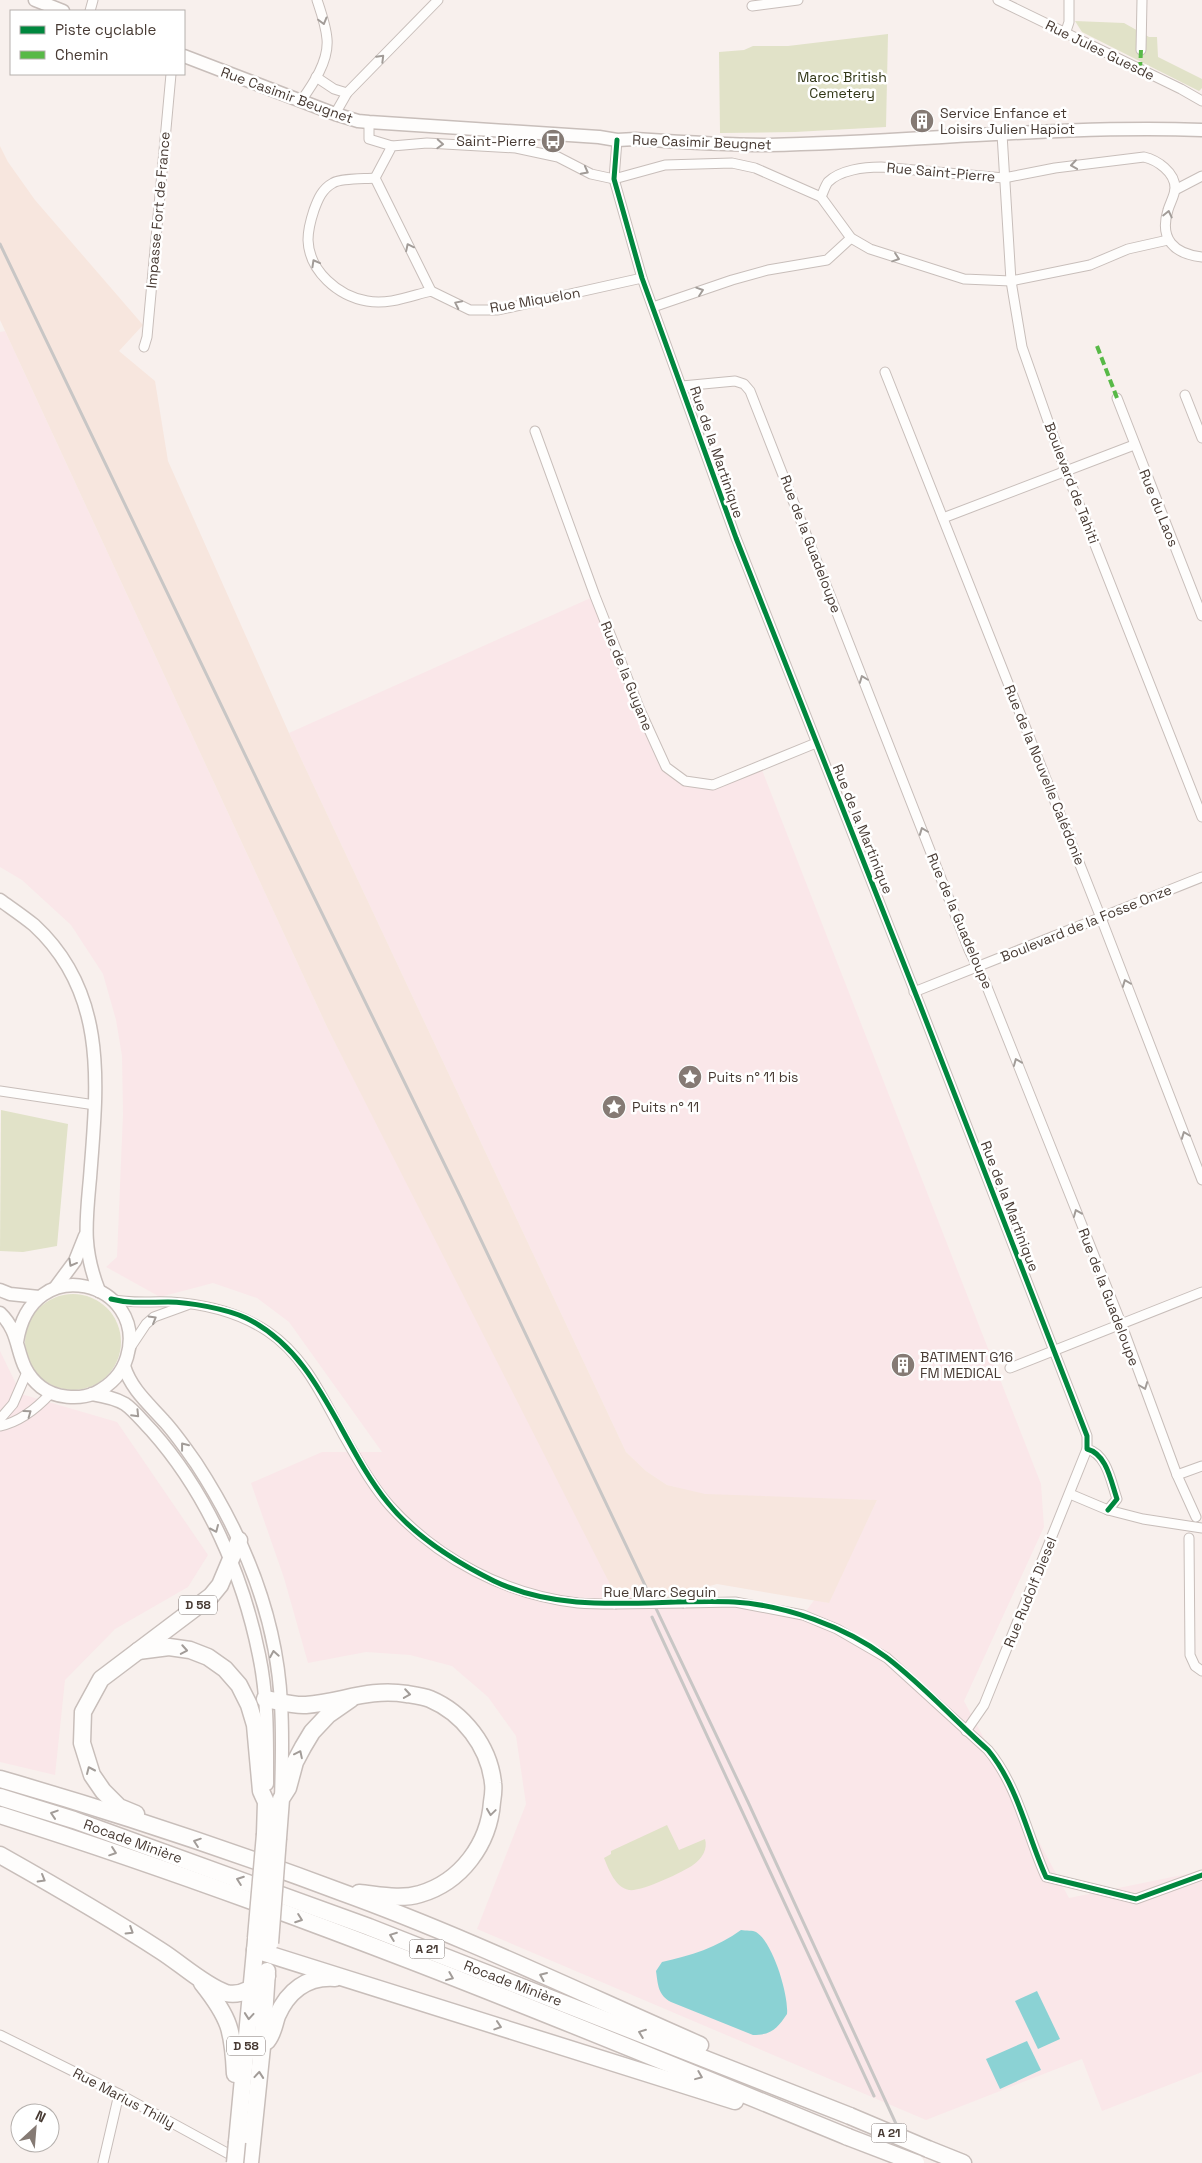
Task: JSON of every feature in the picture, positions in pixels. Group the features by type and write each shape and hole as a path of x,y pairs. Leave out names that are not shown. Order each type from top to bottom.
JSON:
{"highway":[{"name":"D 58","path":"135,1651 211,1596 220,1585 239,1540"},
{"path":"166,1832 156,1823 119,1807 102,1791 92,1775 82,1743 83,1712 91,1694 101,1679 135,1651 169,1647 190,1650 208,1657 225,1669 238,1685 253,1718 261,1792 274,1800 288,1788 296,1762 312,1732 328,1715 359,1694"},
{"path":"265,1699 305,1706 359,1694 389,1692 428,1698 462,1720 476,1737 487,1759 494,1784 491,1816 486,1834 476,1853 461,1870 436,1888 403,1897 342,1892"},
{"path":"0,1779 166,1832 342,1892 455,1938 785,2082 794,2086 801,2096"},
{"name":"Rocade Minière","path":"0,1797 100,1829 369,1927 801,2096 963,2163"},
{"name":"D 58","path":"235,2163 245,2142 262,2047 266,1976 263,1946 274,1800"},
{"name":"Rocade Minière","path":"0,1815 144,1862 357,1940 916,2163"},
{"path":"0,1855 89,1905 163,1952 197,1977 226,1993 239,1993 252,1989 266,1976"},
{"name":"D 58","path":"249,2163 245,2142 252,1989 263,1946"},
{"path":"263,1946 351,1979 848,2137"},
{"path":"197,1977 212,1995 230,2028 245,2142"},
{"path":"262,2047 271,2036 286,2000 296,1988 311,1980 325,1978 351,1979"}],"main road":[{"path":"35,0 61,10"},
{"name":"Rue Casimir Beugnet","path":"185,56 358,121 599,137 617,140 636,139 767,145 1002,134 1161,129 1202,130"},
{"path":"0,900 34,925 58,952 72,974 90,1022 96,1063 95,1105 85,1236 88,1258 99,1291"},
{"path":"55,1288 75,1260 85,1236"},
{"path":"0,1313 11,1324 20,1357 27,1372 36,1382 51,1393 62,1396 78,1397 92,1394 105,1388 116,1378 124,1366 130,1348 130,1337 126,1321 118,1306 99,1291 77,1285 55,1288 39,1296 27,1309 20,1324 17,1342"},
{"path":"0,1290 10,1294 39,1296"},
{"name":"D 58","path":"124,1366 134,1389 165,1422 191,1456 211,1487 239,1540 255,1580 268,1621 281,1702 274,1800"},
{"name":"D 58","path":"92,1394 109,1397 127,1406 159,1439 176,1462 210,1518 231,1562 253,1628 260,1657 265,1699 267,1748 274,1800"}],"street":[{"path":"302,101 316,77 328,42 318,0"},
{"path":"335,114 346,93 438,0"},
{"path":"752,6 798,0"},
{"name":"Rue Jules Guesde","path":"998,0 1181,89 1202,102"},
{"path":"1066,34 1069,0"},
{"path":"1141,50 1142,0"},
{"name":"Impasse Fort de France","path":"144,346 147,336 171,75"},
{"path":"316,77 334,89 346,93"},
{"path":"369,122 369,139 392,146 427,143 516,148 558,157 591,174 614,179 665,165 732,163 756,168 821,197 852,238 870,249 964,279 1011,281 1090,265 1128,248 1168,240"},
{"name":"Boulevard de Tahiti","path":"1002,134 1011,281 1022,347 1066,471 1202,817"},
{"name":"Rue de la Martinique","path":"617,140 614,179 642,278 736,538 1087,1436 1087,1449"},
{"path":"375,178 392,146"},
{"name":"Rue Saint-Pierre","path":"821,197 827,183 847,172 863,167 1004,178 1056,168 1144,156 1156,160 1166,169 1174,181 1175,190"},
{"path":"1202,176 1175,190 1166,218 1165,228 1168,240 1179,251 1202,257"},
{"path":"375,178 431,291 389,302 367,301 347,295 330,284 312,262 308,240 319,195 334,182 375,178"},
{"path":"654,307 750,275 826,260 852,238"},
{"name":"Rue Miquelon","path":"431,291 470,310 498,310 642,278"},
{"name":"Rue de la Nouvelle Calédonie","path":"885,372 1101,918 1202,1180"},
{"name":"Rue de la Guadeloupe","path":"682,386 735,381 744,384 750,391 977,966 1121,1324 1177,1475 1196,1517"},
{"path":"1185,395 1199,423 1202,438"},
{"name":"Rue du Laos","path":"1117,398 1202,616"},
{"name":"Rue de la Guyane","path":"535,431 602,613 640,710 666,767 684,781 713,786 816,743"},
{"path":"944,518 1134,445"},
{"name":"Boulevard de la Fosse Onze","path":"914,992 1202,877"},
{"path":"0,1091 95,1105"},
{"path":"1010,1368 1202,1292"},
{"name":"Rue Marc Seguin","path":"111,1299 123,1302 171,1302 212,1307 245,1318 285,1344 312,1378 361,1466 389,1504 430,1543 497,1582 550,1598 578,1603 684,1604 736,1602 803,1615 837,1629 887,1658 988,1750 998,1763 1008,1780 1046,1877 1136,1899 1202,1875"},
{"name":"Rue Marc Seguin","path":"130,1348 146,1324 154,1317 188,1305"},
{"path":"0,1419 13,1404 27,1372"},
{"path":"0,1426 22,1418 42,1403 51,1393"},
{"path":"1087,1449 1095,1451 1103,1460 1117,1499 1108,1510"},
{"name":"Rue Rudolf Diesel","path":"966,1731 984,1706 1087,1449"},
{"path":"1177,1475 1202,1466"},
{"path":"1070,1494 1108,1510 1143,1519 1202,1528"},
{"path":"1189,1538 1190,1655 1195,1666 1202,1671"},
{"name":"Rue Marius Thilly","path":"0,2035 119,2094 249,2163"},
{"path":"103,2163 119,2094"}],"shaded area":[{"path":"0,146 8,162 35,200 143,325 119,351 155,381 168,461 289,733 626,1452 646,1471 667,1485 705,1494 877,1500 829,1603 717,1584 662,1599 615,1594 328,1029 0,320"},
{"path":"5,331 328,1029 452,1268 615,1593 684,1603 735,1602 803,1615 815,1599 828,1603 877,1500 705,1495 667,1485 646,1471 626,1452 289,733 595,596 666,767 685,781 713,785 760,765 1041,1484 1044,1527 964,1701 1069,1898 1202,1871 1202,2072 1102,2111 1082,2059 926,2120 477,1929 526,1804 516,1736 488,1697 452,1666 410,1655 366,1652 308,1663 284,1578 251,1483 322,1452 382,1452 289,1322 257,1298 213,1283 160,1297 106,1267 117,1257 123,1114 122,1056 116,1020 103,974 71,925 22,880 0,867 0,332"},
{"path":"0,1351 21,1394 117,1422 208,1555 188,1587 115,1629 65,1680 55,1775 0,1762"}],"green space":[{"path":"1075,21 1124,23 1149,37 1157,37 1158,57 1202,79 1202,88 1199,91 1082,32"},
{"name":"Maroc British Cemetery","path":"888,34 886,127 795,132 720,133 719,52 744,50 753,46 788,46"},
{"path":"1,1110 68,1124 57,1246 23,1252 0,1251"},
{"path":"73,1294 91,1298 107,1308 117,1324 121,1342 117,1360 107,1376 91,1386 73,1390 55,1386 39,1376 29,1360 25,1342 29,1324 39,1308 55,1298"},
{"path":"667,1825 679,1850 705,1839 706,1846 702,1857 696,1863 672,1877 643,1888 629,1890 616,1882 604,1858 611,1854 611,1851"}],"water":[{"path":"741,1930 755,1931 762,1938 774,1958 783,1983 787,2014 777,2027 764,2034 753,2035 671,2002 663,1996 658,1985 656,1971 662,1962 703,1950"},
{"path":"1037,1991 1060,2039 1038,2049 1015,2001"},
{"path":"1027,2041 1041,2070 1000,2089 986,2059"}],"railway":[{"path":"0,244 272,811 461,1198 748,1802 914,2163"},
{"path":"652,1617 874,2096"}],"marked path":[{"path":"1140,70 1141,50"},
{"path":"1097,346 1117,398"}],"cycle path":[{"path":"617,140 614,179 642,278 736,538 1087,1436 1087,1449 1094,1452 1104,1463 1110,1477 1117,1499 1108,1510"},
{"path":"111,1299 132,1302 177,1302 208,1307 246,1318 271,1334 293,1354 311,1377 371,1479 388,1503 423,1538 465,1566 494,1581 523,1592 552,1599 582,1602 612,1604 704,1601 754,1604 814,1619 853,1636 870,1646 913,1679 988,1750 1015,1795 1046,1877 1136,1899 1202,1875"}],"place":[{"name":"Service Enfance et Loisirs Julien Hapiot","path":"922,121"},
{"name":"Saint-Pierre","path":"553,141"},
{"name":"Puits n° 11 bis","path":"690,1077"},
{"name":"Puits n° 11","path":"614,1107"},
{"name":"BATIMENT G16 FM MEDICAL","path":"903,1365"}]}
